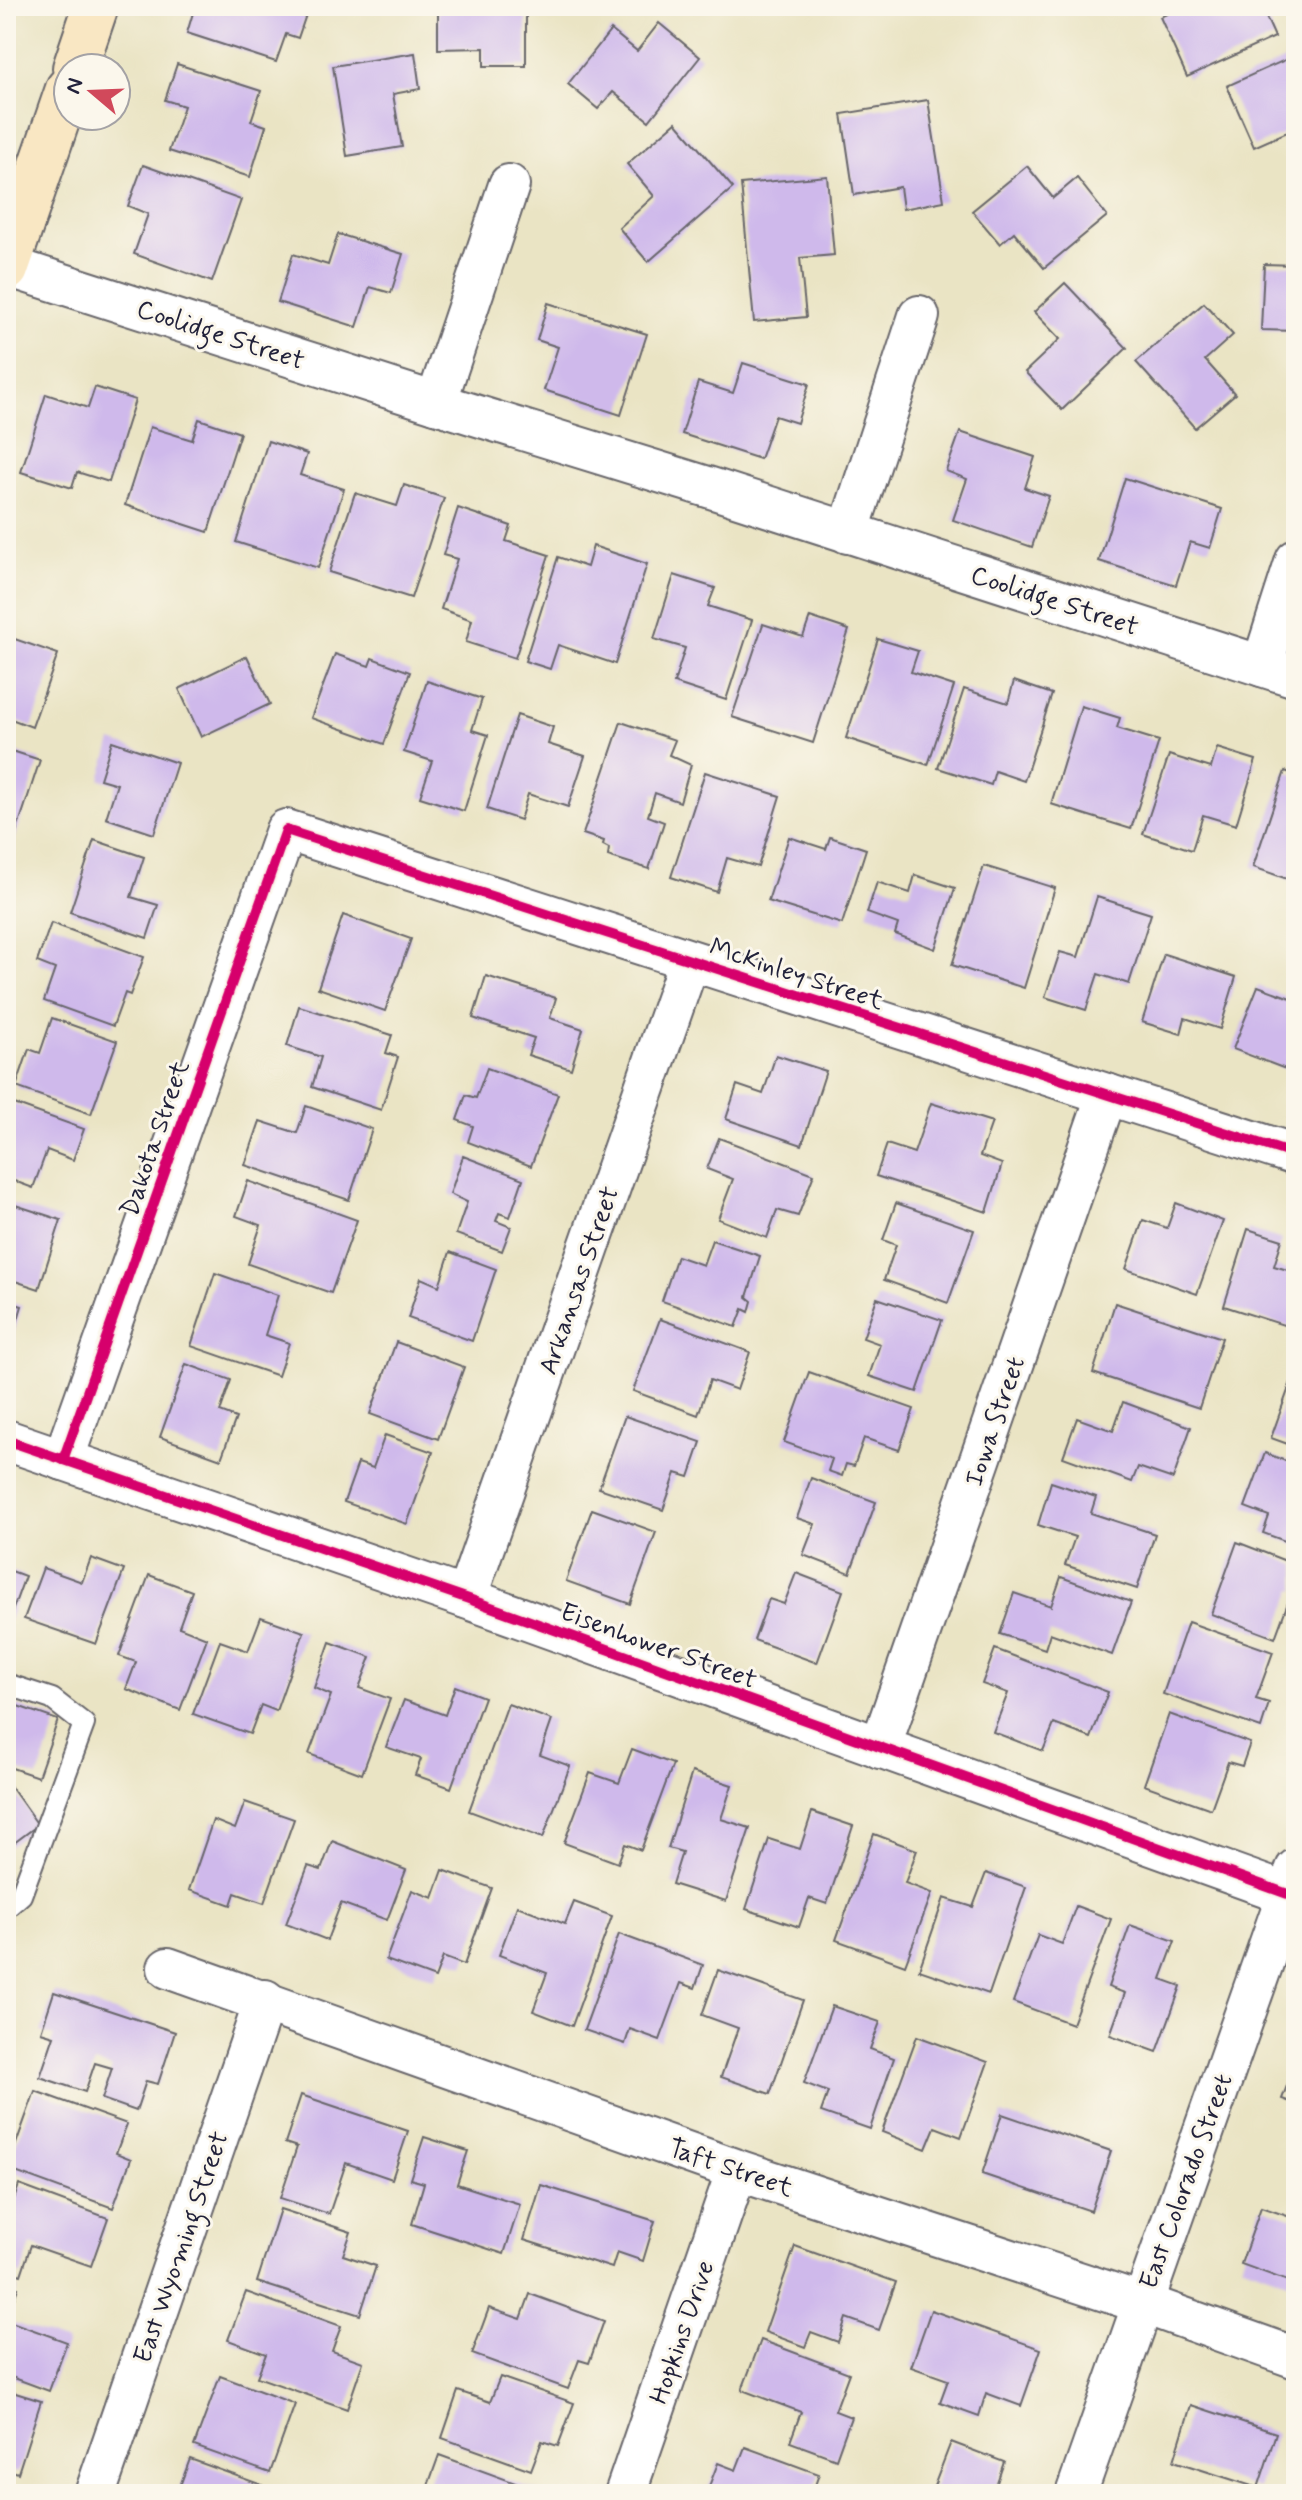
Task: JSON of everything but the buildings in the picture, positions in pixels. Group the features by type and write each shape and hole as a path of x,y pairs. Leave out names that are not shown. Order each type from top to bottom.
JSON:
{"main road":[{"path":"80,52 96,6"},
{"path":"6,267 53,132"}],"street":[{"path":"436,403 509,185"},
{"name":"Coolidge Street","path":"6,267 697,483 1279,671 1296,560"},
{"path":"848,533 919,316"},
{"name":"McKinley Street","path":"286,830 1296,1155"},
{"name":"Dakota Street","path":"63,1460 286,830"},
{"name":"Arkansas Street","path":"466,1598 689,962"},
{"name":"Iowa Street","path":"880,1748 1107,1094"},
{"name":"Eisenhower Street","path":"6,1440 466,1598 880,1748 1293,1886"},
{"name":"East Colorado Street","path":"1076,2494 1293,1886"},
{"name":"Taft Street","path":"168,1968 737,2170 1142,2303 1296,2358"},
{"name":"East Wyoming Street","path":"95,2494 265,2000"},
{"name":"Hopkins Drive","path":"625,2494 737,2170"}],"lane":[{"path":"6,1684 52,1699 84,1724 21,1895 6,1908"}],"cycle path":[{"path":"63,1460 286,830 1296,1155"},
{"path":"6,1440 466,1598 1296,1897"}]}
